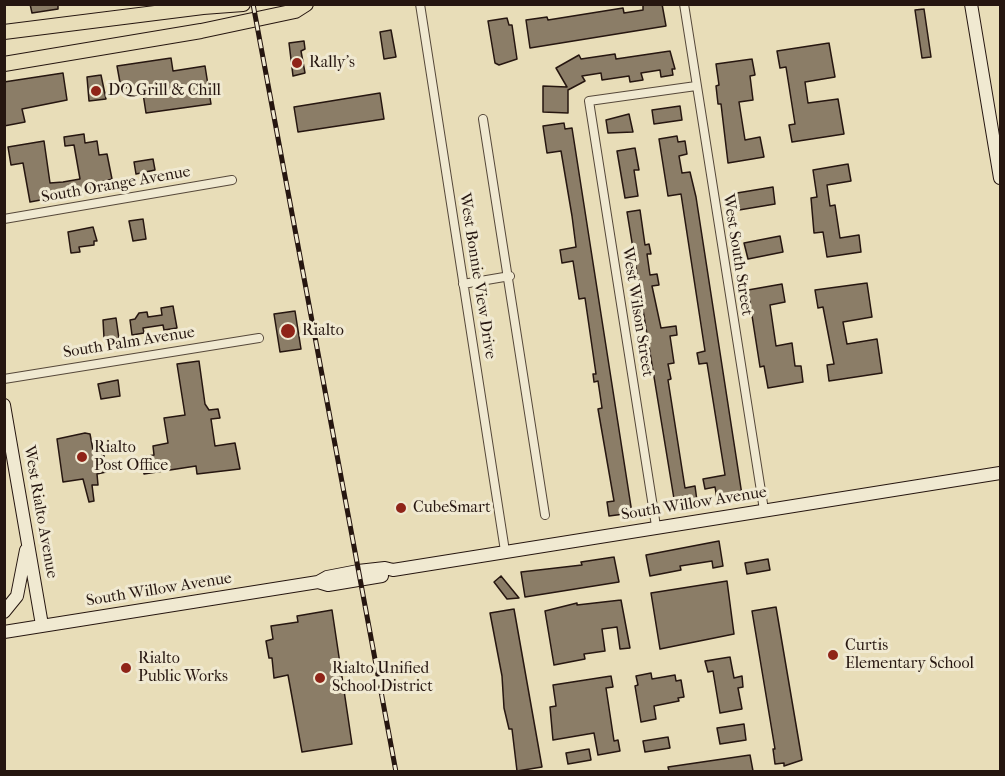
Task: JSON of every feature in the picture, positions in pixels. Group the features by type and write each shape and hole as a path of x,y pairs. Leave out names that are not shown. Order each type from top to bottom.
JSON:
{"main road":[{"path":"4,32 243,4"},
{"path":"4,64 201,31 295,11 306,4"}],"street":[{"name":"West Bonnie View Drive","path":"420,4 505,551"},
{"name":"West South Street","path":"684,4 764,510"},
{"path":"971,4 1000,178"},
{"name":"West Wilson Street","path":"656,526 589,101 696,86"},
{"path":"483,119 510,276 545,515"},
{"name":"South Orange Avenue","path":"4,219 232,180"},
{"path":"463,284 510,276"},
{"name":"South Palm Avenue","path":"4,379 259,338"},
{"name":"West Rialto Avenue","path":"4,405 42,625"},
{"name":"South Willow Avenue","path":"4,632 318,582 327,577 358,571 386,568 393,570 656,526 1000,473"},
{"path":"4,612 17,596 28,543"}],"building":[{"path":"30,4 58,4 58,9 32,13"},
{"path":"662,4 666,26 530,48 526,20 547,17 548,20 623,8 624,13 643,10 643,5"},
{"path":"924,9 931,57 922,58 915,10"},
{"path":"507,18 509,25 512,25 517,59 499,65 495,63 488,21"},
{"path":"391,30 396,57 384,59 380,32"},
{"name":"Rally's","path":"304,41 305,49 301,51 305,73 293,76 289,43"},
{"path":"829,43 835,77 805,82 808,103 838,99 844,134 792,142 789,125 795,124 786,67 780,68 777,51"},
{"path":"670,51 675,69 672,69 673,75 661,77 660,70 641,73 643,80 630,82 629,76 602,80 601,73 582,76 585,81 568,90 568,113 543,112 543,86 567,87 556,68 579,55 581,59 615,54 616,59"},
{"path":"171,58 173,71 205,66 211,104 146,113 142,87 121,88 117,66"},
{"path":"752,59 755,75 750,76 753,100 739,102 745,140 760,137 764,157 728,163 721,104 718,104 716,86 719,85 716,64"},
{"path":"63,73 67,100 22,109 25,122 4,126 4,82"},
{"name":"DQ Grill & Chill","path":"101,75 106,99 89,101 87,77"},
{"path":"380,93 384,119 298,132 294,107"},
{"path":"680,106 682,120 654,124 652,110"},
{"path":"629,114 633,132 608,133 606,120"},
{"path":"564,123 565,129 572,128 632,513 609,516 607,502 614,501 598,409 602,408 598,381 594,382 593,374 596,374 585,298 579,299 573,261 562,263 560,250 576,247 572,216 561,151 547,153 543,126"},
{"path":"84,134 85,143 97,141 99,155 107,154 112,179 92,185 93,190 30,202 23,163 11,165 8,147 44,141 50,183 63,182 80,179 74,145 65,146 64,137"},
{"path":"677,136 678,142 685,141 687,154 679,156 682,173 690,172 696,197 742,495 717,499 715,487 705,489 703,479 725,475 707,363 699,364 697,353 705,351 681,194 668,196 659,139"},
{"path":"635,148 639,170 634,170 638,196 625,198 617,151"},
{"path":"153,159 155,170 136,174 134,162"},
{"path":"848,164 851,181 827,185 830,206 835,205 840,238 859,235 861,252 827,257 823,232 814,233 811,198 817,197 813,170"},
{"path":"773,187 775,204 739,210 737,193"},
{"path":"640,210 645,245 649,244 651,254 647,254 650,275 657,274 659,285 652,286 661,328 676,326 677,335 670,336 674,363 668,364 671,379 668,380 685,488 695,486 697,501 675,505 627,212"},
{"path":"143,219 146,239 133,241 129,221"},
{"path":"93,227 97,241 94,241 94,245 79,247 80,252 71,253 68,232"},
{"path":"780,236 783,252 748,259 744,243"},
{"path":"867,283 872,317 843,322 847,344 877,339 882,373 829,381 827,365 834,364 823,307 818,308 815,290"},
{"path":"782,284 785,302 770,305 776,346 792,343 795,366 801,366 803,382 768,388 764,366 760,367 748,290"},
{"path":"173,306 177,328 164,330 163,325 143,328 144,333 132,335 130,320 135,319 139,313 147,312 148,317 162,315 161,308"},
{"name":"Rialto","path":"295,311 301,349 280,352 274,314"},
{"path":"116,318 119,339 104,338 103,320"},
{"path":"199,361 205,404 209,410 218,409 220,418 211,419 215,446 235,443 240,469 197,474 196,466 144,474 142,457 154,455 153,446 168,443 164,418 185,415 177,364"},
{"path":"118,380 120,396 101,399 98,384"},
{"name":"Rialto Post Office","path":"90,434 93,450 103,449 106,472 97,474 98,485 92,485 94,501 89,502 83,479 63,482 57,439"},
{"path":"719,541 723,566 713,568 712,561 680,566 681,570 650,576 646,555"},
{"path":"614,557 619,582 525,597 521,572 582,565 581,562"},
{"path":"768,559 770,570 747,574 745,563"},
{"path":"501,576 519,598 507,599 494,582"},
{"path":"727,581 734,634 660,649 651,593"},
{"path":"621,600 630,648 620,649 617,627 602,629 605,651 584,654 585,659 554,665 545,611 577,603 577,605"},
{"path":"776,607 802,760 784,766 784,763 775,764 773,749 775,749 752,611"},
{"path":"514,609 542,767 517,771 512,729 509,729 504,708 502,676 490,613"},
{"path":"332,610 352,744 302,752 288,675 274,678 272,658 269,658 266,641 273,639 271,626 298,622 297,616"},
{"path":"730,657 734,678 742,676 743,687 738,688 742,709 720,713 713,671 708,672 705,661"},
{"path":"651,673 652,679 675,675 676,681 681,680 684,697 678,698 679,701 654,706 656,719 641,722 635,686 638,685 636,676"},
{"path":"611,676 613,687 606,688 614,741 618,740 620,751 598,755 594,733 553,740 550,707 556,706 553,685"},
{"path":"744,724 746,740 720,744 717,728"},
{"path":"668,737 670,748 645,752 643,741"},
{"path":"589,749 591,760 568,764 566,753"},
{"path":"750,755 753,771 669,771 668,767"}],"railway":[{"path":"253,4 396,772"}],"place":[{"name":"Rally's","path":"297,63"},
{"name":"DQ Grill & Chill","path":"96,91"},
{"name":"Rialto","path":"288,331"},
{"name":"Rialto Post Office","path":"82,457"},
{"name":"CubeSmart","path":"401,508"},
{"name":"Curtis Elementary School","path":"833,655"},
{"name":"Rialto Public Works","path":"126,668"},
{"name":"Rialto Unified School District","path":"320,678"}]}
